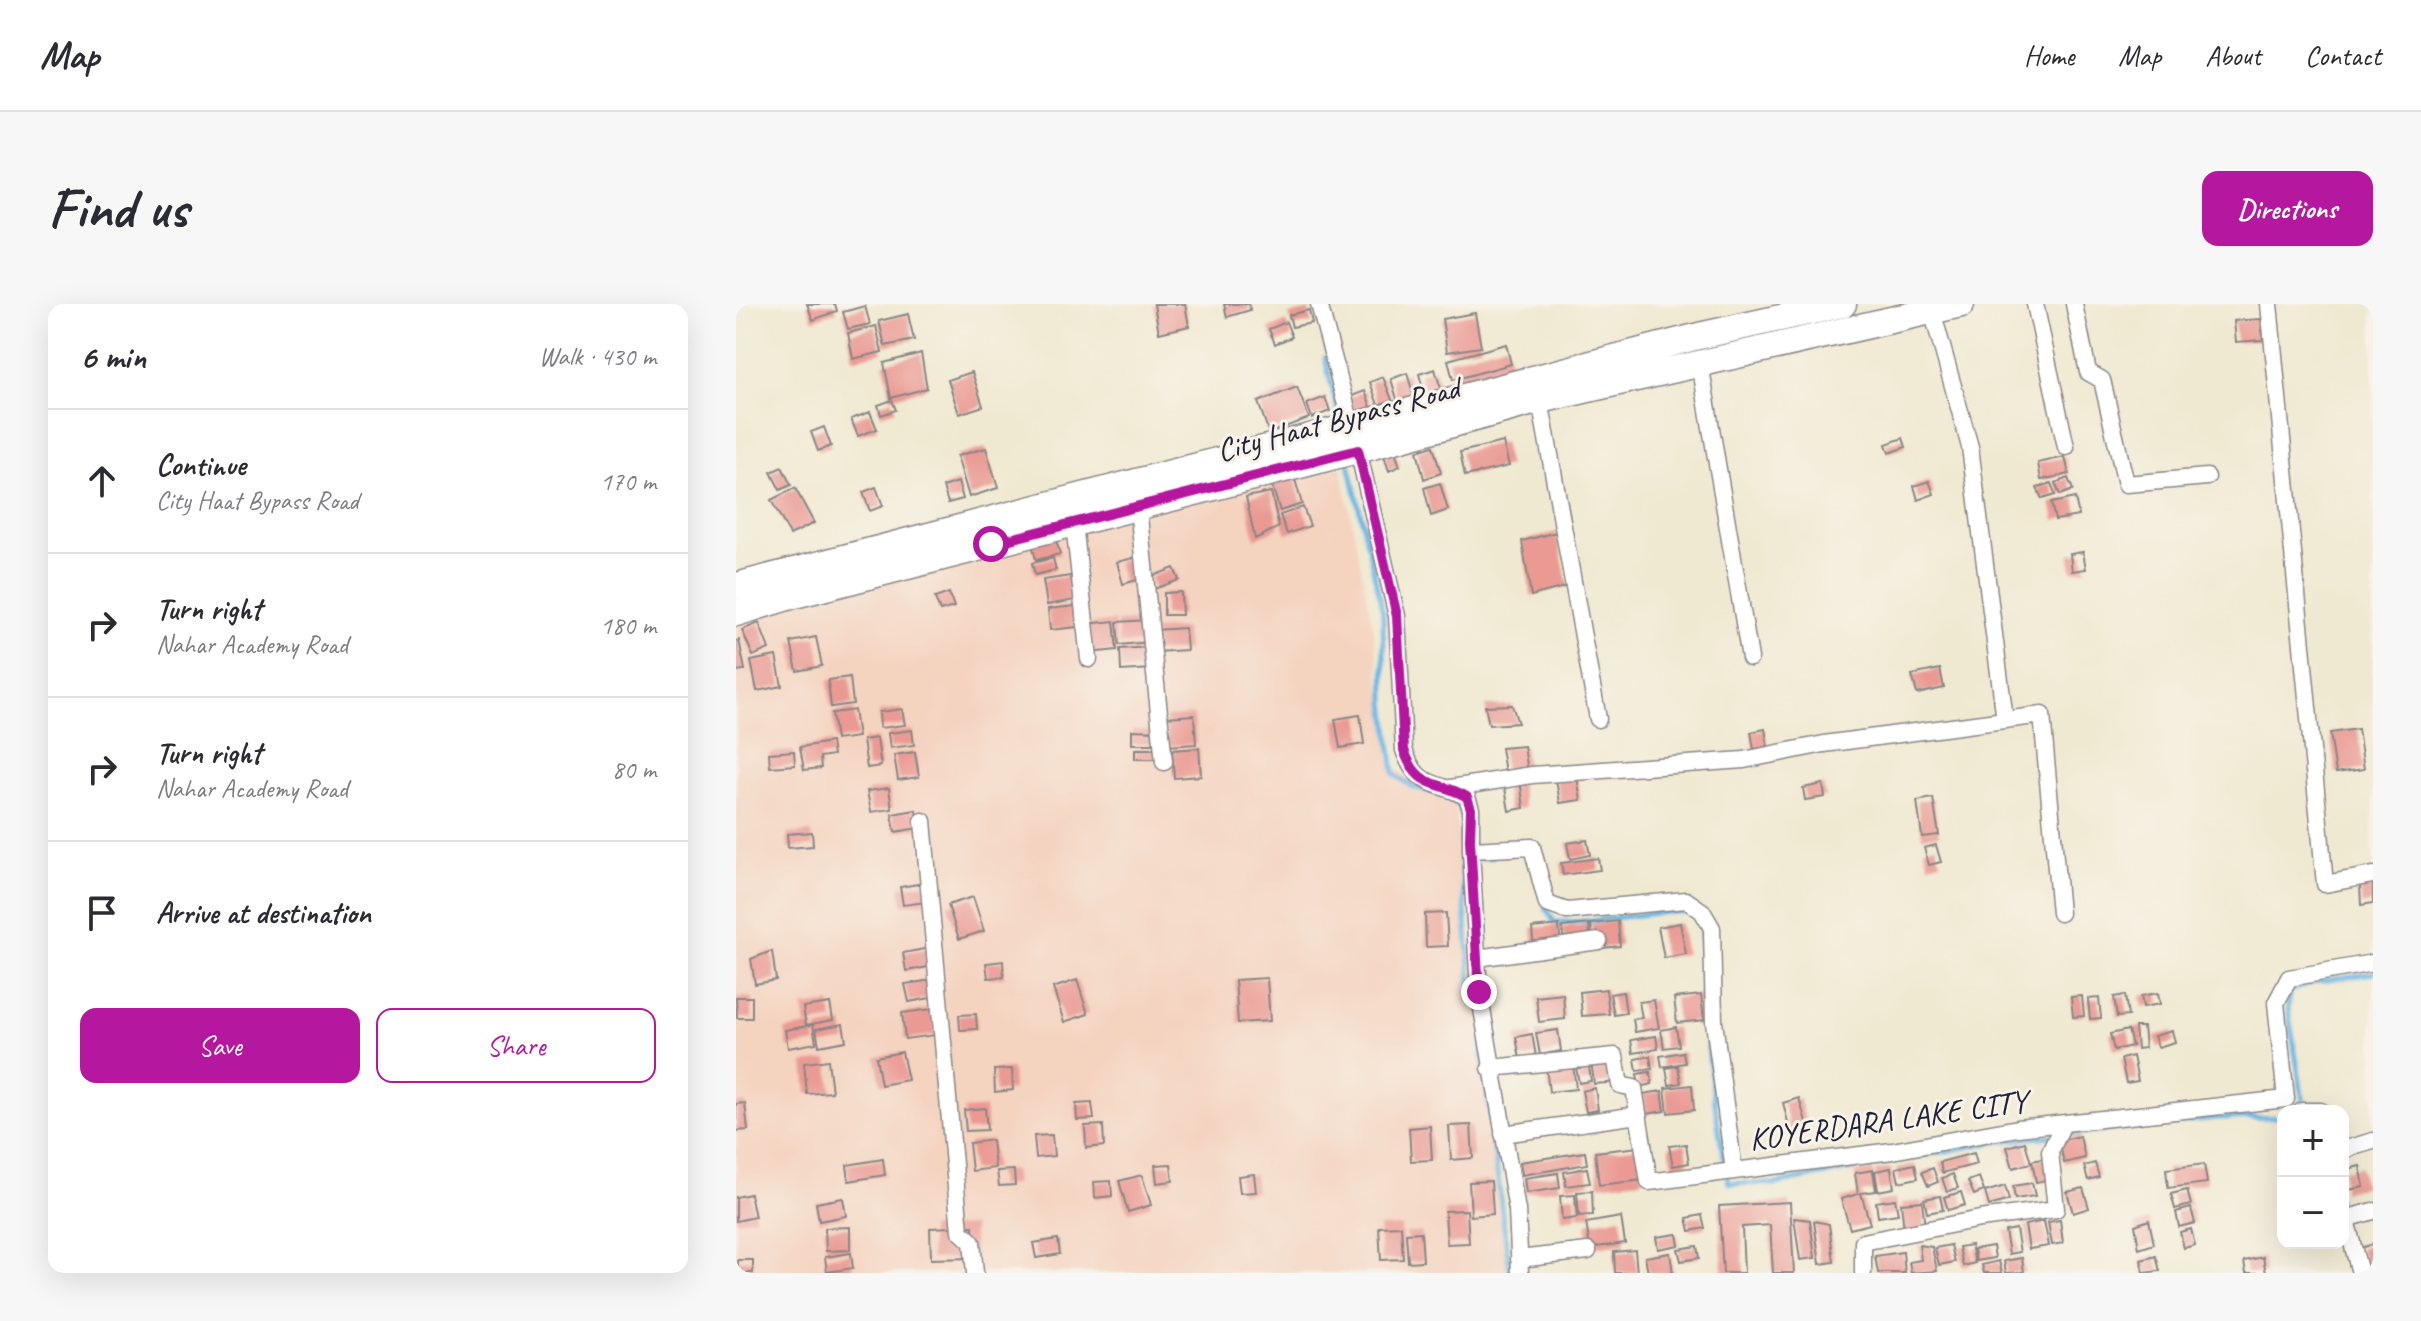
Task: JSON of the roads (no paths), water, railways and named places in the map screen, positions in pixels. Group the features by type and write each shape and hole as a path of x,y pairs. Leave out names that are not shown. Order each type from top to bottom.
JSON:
{"main road":[{"name":"City Haat Bypass Road","path":"736,613 791,596 1138,507 1354,438 1699,336 1843,304"},
{"name":"City Haat Bypass Road","path":"736,586 1354,438 1540,400 1961,304"}],"street":[{"path":"1319,304 1397,616 1401,750 1411,769 1424,781 1451,788 1467,797 1471,809 1477,958 1490,1068 1517,1210 1519,1266 1588,1251"},
{"path":"2035,304 2066,447"},
{"path":"2074,304 2088,372 2102,380 2126,484 2207,477"},
{"path":"2269,304 2325,884 2373,875"},
{"path":"1932,311 1970,447 2005,720"},
{"path":"1700,363 1750,658"},
{"path":"1540,400 1598,719"},
{"path":"1138,507 1164,762"},
{"path":"1074,523 1089,659"},
{"path":"1451,788 1532,775 1744,760 1824,744 2042,715 2060,913"},
{"path":"923,821 960,1231 972,1242 975,1273"},
{"name":"KOYERDARA LAKE CITY","path":"1471,850 1532,847 1547,904 1567,911 1686,900 1702,911 1712,928 1714,1022 1734,1171 1892,1151 2018,1128 2286,1099"},
{"path":"1477,958 1599,941"},
{"path":"2294,1105 2286,1099 2276,1003 2289,978 2373,963"},
{"path":"1490,1068 1615,1056 1620,1085 1634,1088 1649,1182 1734,1171"},
{"path":"1503,1134 1638,1115"},
{"path":"1863,1273 1863,1242 1980,1219 2056,1209 2050,1152 2063,1124"},
{"path":"2349,1148 2373,1141"},
{"path":"2349,1213 2373,1211"},
{"path":"2349,1232 2360,1273"}],"waterway":[{"path":"1325,358 1340,422"},
{"path":"1348,459 1383,613 1385,702 1394,774 1412,787 1446,796 1459,806 1462,817 1461,859 1471,983"},
{"path":"1461,859 1492,857"},
{"path":"1546,908 1554,922 1674,912 1691,912 1701,922 1709,1053 1729,1183 1775,1184 1994,1142 2052,1136"},
{"path":"2304,1105 2288,1008 2290,991 2315,982 2373,973"},
{"path":"1481,1048 1510,1273"},
{"path":"2062,1135 2217,1118 2277,1117"}]}
